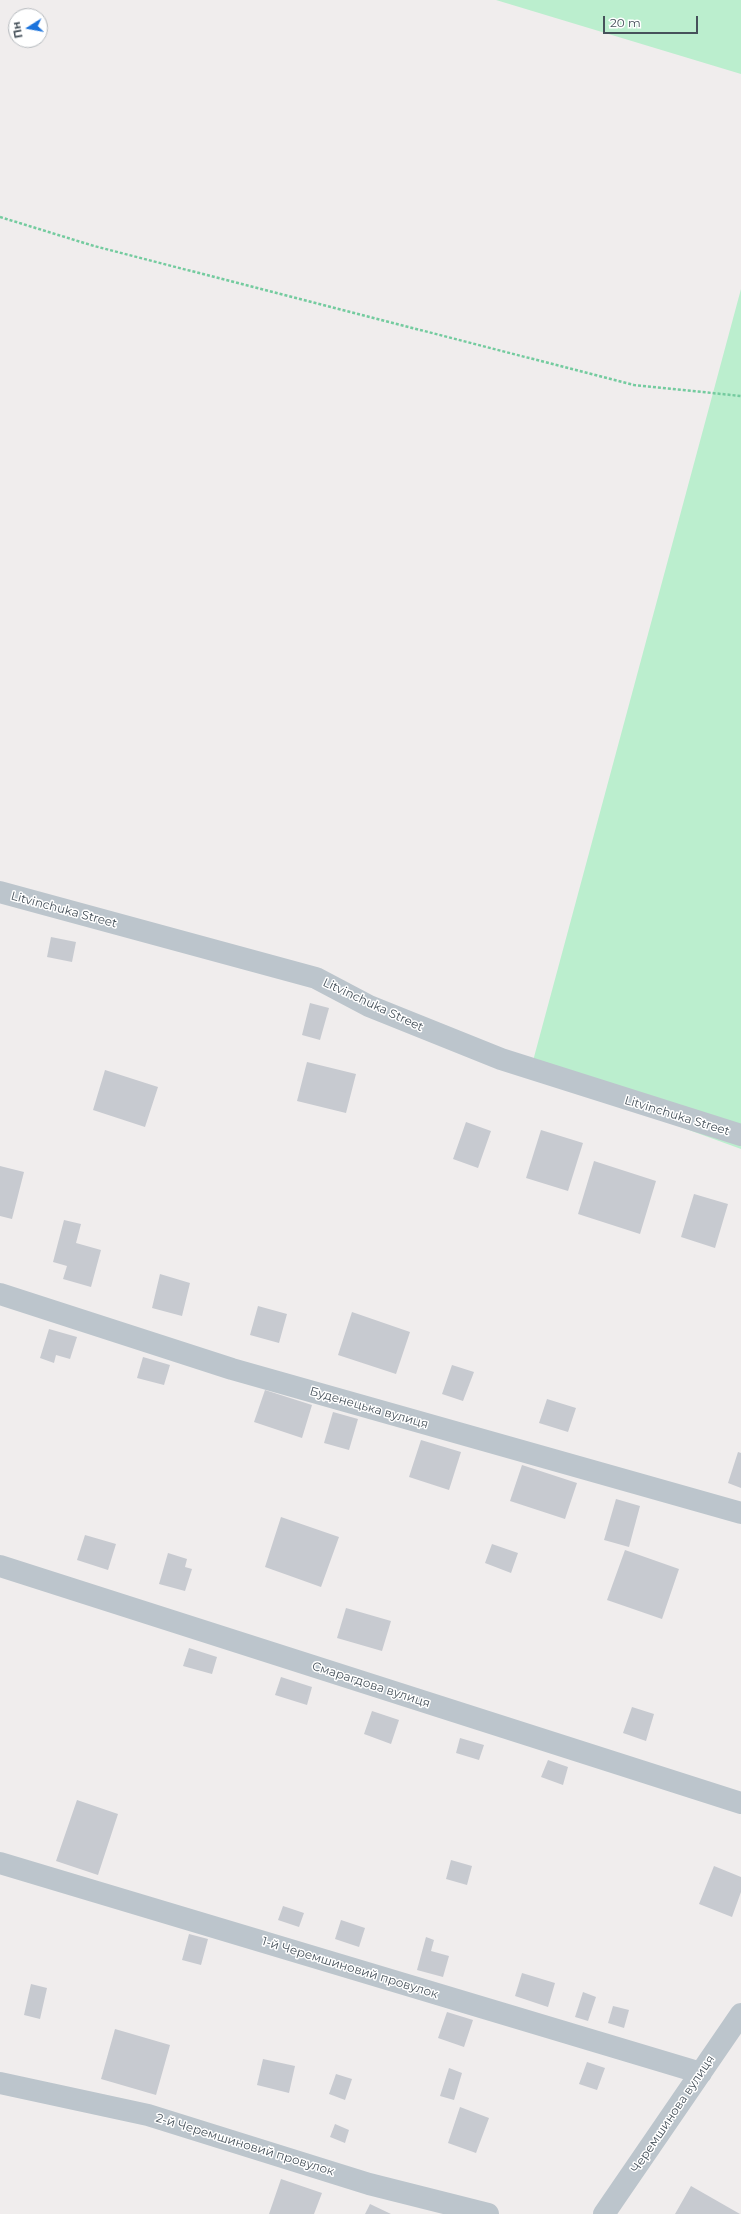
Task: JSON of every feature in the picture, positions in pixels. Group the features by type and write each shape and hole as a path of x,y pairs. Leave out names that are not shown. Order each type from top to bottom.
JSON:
{"street":[{"name":"Litvinchuka Street","path":"0,892 316,978 369,1006 501,1060 741,1135"},
{"name":"Буденецька вулиця","path":"0,1294 232,1369 741,1513"},
{"name":"Смарагдова вулиця","path":"0,1566 741,1803"},
{"name":"1-й Черемшиновий провулок","path":"0,1863 701,2073"},
{"name":"Черемшинова вулиця","path":"604,2214 741,2014"},
{"name":"2-й Черемшиновий провулок","path":"0,2083 148,2115 369,2184 488,2214"}],"path":[{"path":"0,217 94,246 634,385 741,396"}],"green space":[{"path":"496,0 741,0 741,74"},
{"path":"741,289 741,1149 530,1072"}],"building":[{"path":"51,937 76,942 72,962 47,957"},
{"path":"310,1003 329,1008 320,1040 302,1035"},
{"path":"307,1062 356,1074 346,1113 297,1101"},
{"path":"105,1070 158,1087 145,1127 93,1110"},
{"path":"466,1122 491,1131 478,1168 453,1159"},
{"path":"541,1130 583,1143 568,1191 526,1178"},
{"path":"594,1161 656,1181 640,1234 578,1214"},
{"path":"0,1166 24,1172 12,1219 0,1216"},
{"path":"694,1194 728,1204 715,1248 681,1237"},
{"path":"64,1220 81,1224 76,1243 101,1250 91,1287 63,1279 67,1266 53,1262"},
{"path":"160,1274 190,1283 182,1316 152,1308"},
{"path":"258,1306 287,1314 279,1343 250,1335"},
{"path":"352,1312 410,1332 396,1374 338,1355"},
{"path":"49,1329 77,1337 70,1359 56,1355 54,1363 40,1358"},
{"path":"143,1357 170,1365 164,1385 137,1378"},
{"path":"452,1365 474,1372 463,1401 442,1394"},
{"path":"265,1390 312,1405 302,1438 254,1422"},
{"path":"547,1399 576,1408 568,1432 539,1423"},
{"path":"333,1412 358,1419 349,1450 324,1443"},
{"path":"421,1440 461,1452 449,1490 409,1477"},
{"path":"738,1452 741,1453 741,1488 728,1483"},
{"path":"522,1465 577,1483 565,1519 510,1501"},
{"path":"616,1499 640,1506 629,1547 604,1540"},
{"path":"281,1517 339,1537 321,1587 265,1567"},
{"path":"85,1535 116,1544 108,1570 77,1560"},
{"path":"492,1544 518,1553 511,1573 485,1563"},
{"path":"625,1550 679,1569 662,1619 607,1600"},
{"path":"168,1553 187,1559 185,1567 192,1569 185,1591 159,1584"},
{"path":"346,1608 391,1621 382,1651 337,1638"},
{"path":"189,1648 217,1657 212,1674 183,1666"},
{"path":"281,1677 312,1687 307,1705 275,1695"},
{"path":"632,1707 654,1714 646,1741 623,1733"},
{"path":"372,1711 399,1720 391,1744 364,1734"},
{"path":"460,1738 484,1745 479,1760 456,1753"},
{"path":"548,1760 568,1767 563,1785 541,1777"},
{"path":"77,1800 118,1814 98,1875 56,1861"},
{"path":"451,1860 472,1866 467,1885 446,1879"},
{"path":"714,1866 741,1877 741,1892 732,1917 699,1904"},
{"path":"283,1906 304,1913 299,1927 278,1920"},
{"path":"341,1920 365,1928 359,1947 335,1939"},
{"path":"189,1934 208,1939 201,1965 182,1960"},
{"path":"426,1937 434,1940 431,1951 449,1956 443,1977 417,1970"},
{"path":"522,1973 555,1983 548,2007 515,1996"},
{"path":"31,1984 47,1988 40,2019 24,2015"},
{"path":"583,1992 596,1997 588,2021 575,2017"},
{"path":"613,2006 629,2010 624,2028 608,2023"},
{"path":"447,2012 473,2020 464,2047 438,2038"},
{"path":"115,2029 170,2045 156,2095 101,2079"},
{"path":"263,2059 295,2066 289,2093 257,2085"},
{"path":"587,2062 605,2068 597,2090 579,2084"},
{"path":"449,2068 462,2073 454,2100 440,2096"},
{"path":"336,2074 352,2079 345,2100 329,2094"},
{"path":"460,2107 489,2118 476,2153 448,2143"},
{"path":"335,2124 349,2130 345,2143 330,2137"},
{"path":"281,2179 322,2193 314,2214 269,2214"},
{"path":"691,2186 740,2214 675,2214"},
{"path":"370,2204 391,2214 365,2214"}]}
